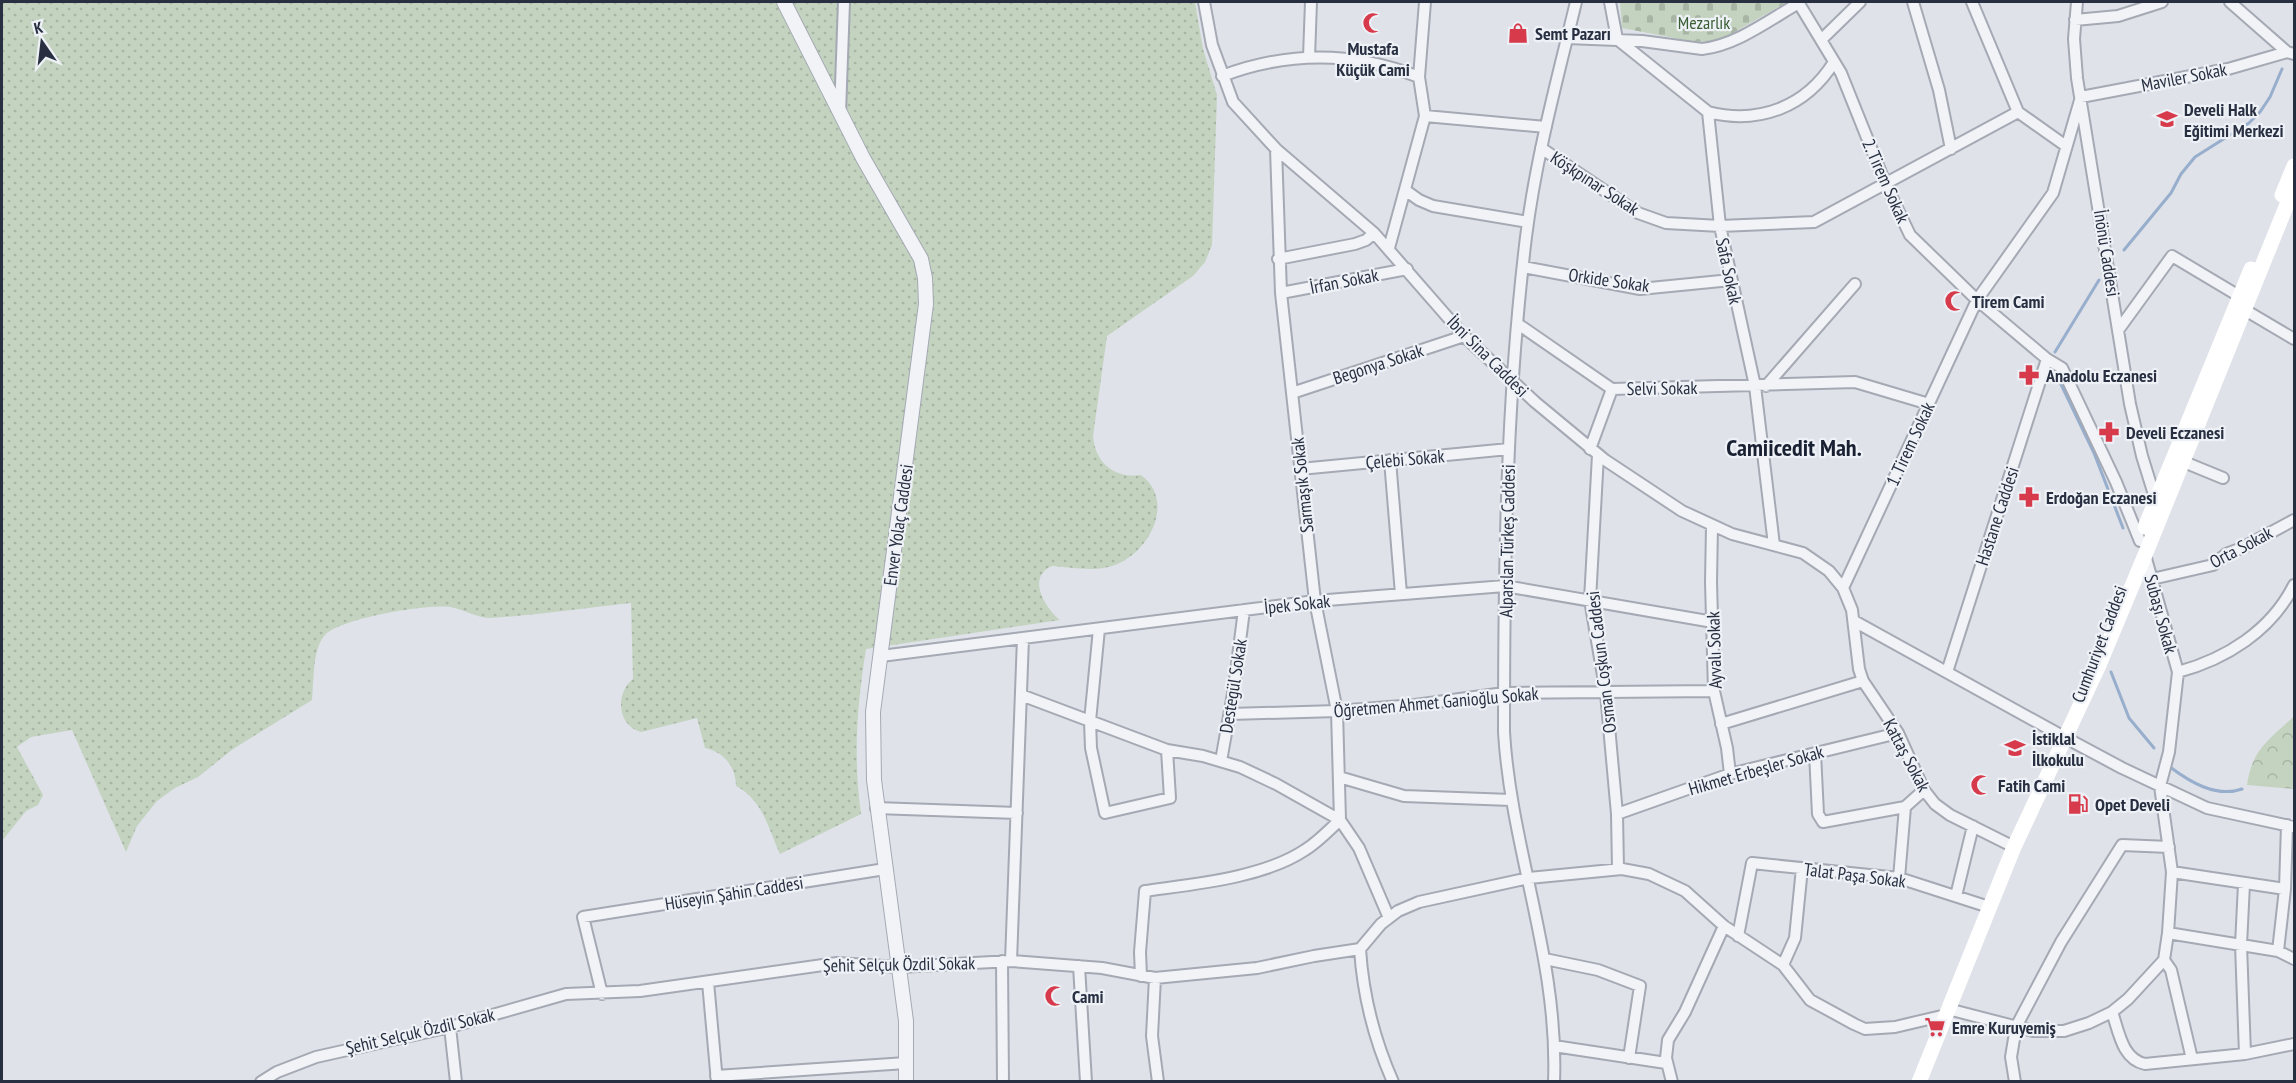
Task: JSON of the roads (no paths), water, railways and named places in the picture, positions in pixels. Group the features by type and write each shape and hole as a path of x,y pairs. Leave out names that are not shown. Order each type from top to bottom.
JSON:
{"main road":[{"name":"Cumhuriyet Caddesi","path":"2142,548 2184,462 2295,166"},
{"name":"Cumhuriyet Caddesi","path":"1919,1082 2014,847 2099,664 2142,548 2156,501 2295,187"}],"street":[{"name":"Enver Yolaç Caddesi","path":"784,2 863,158 921,259 927,291 873,712 872,735 876,808 906,1021 906,1082"},
{"path":"840,114 844,2"},
{"name":"İbni Sina Caddesi","path":"1204,2 1212,45 1233,102 1276,148 1389,248 1464,336 1557,422 1650,492 1712,526 1732,534 1794,549 1812,558 1829,571 1843,588 1854,621"},
{"path":"1309,57 1311,2"},
{"path":"1389,248 1425,116 1419,77 1425,2"},
{"name":"Alparslan Türkeş Caddesi","path":"1554,1082 1551,999 1529,878 1511,800 1506,760 1505,586 1513,380 1528,222 1541,148 1576,2"},
{"path":"1610,2 1617,39 1708,112 1742,117 1777,111 1810,92 1834,62"},
{"path":"1567,38 1617,39 1702,49 1711,48 1729,42 1798,2"},
{"name":"2. Tirem Sokak","path":"1798,2 1834,62 1910,235 1977,300 2046,359 2062,368 2116,482 2142,548"},
{"path":"1822,39 1860,2"},
{"path":"1913,2 1939,90 1951,149"},
{"path":"1972,2 2018,112 2066,146"},
{"name":"İnönü Caddesi","path":"2077,2 2075,58 2081,97 2136,433 2156,501"},
{"path":"2075,20 2118,16 2162,2"},
{"path":"2230,2 2291,53"},
{"name":"Maviler Sokak","path":"2081,97 2228,69 2291,53"},
{"path":"1222,76 1258,64 1309,57 1332,57 1367,61 1419,77"},
{"name":"1. Tirem Sokak","path":"1843,588 1977,300 2053,193 2081,97"},
{"name":"Safa Sokak","path":"1708,112 1720,226 1755,386 1774,545"},
{"name":"Köşkpınar Sokak","path":"1541,148 1638,213 1652,219 1679,225 1720,226 1814,222 2018,112"},
{"path":"1425,116 1546,127"},
{"name":"Sarmaşık Sokak","path":"1276,148 1278,259 1281,292 1315,601 1337,711 1340,820"},
{"path":"1405,190 1433,206 1528,222"},
{"path":"1278,259 1355,244 1366,240 1374,233"},
{"path":"2119,329 2172,255 2295,339"},
{"name":"Orkide Sokak","path":"1523,267 1641,289 1731,280"},
{"name":"İrfan Sokak","path":"1281,292 1407,269"},
{"path":"1767,386 1855,285"},
{"name":"Selvi Sokak","path":"1518,324 1612,389 1855,382 1929,404"},
{"name":"Begonya Sokak","path":"1292,393 1464,336"},
{"name":"Hastane Caddesi","path":"1947,672 2046,359"},
{"name":"Osman Coşkun Caddesi","path":"1612,389 1594,452 1590,600 1606,693 1617,814 1618,869"},
{"name":"Çelebi Sokak","path":"1300,469 1509,449"},
{"path":"1390,460 1401,594"},
{"path":"2184,462 2223,478"},
{"name":"Orta Sokak","path":"2152,579 2214,565 2226,554 2295,520"},
{"name":"Ayvalı Sokak","path":"1712,526 1714,691 1730,774"},
{"name":"Subaşı Sokak","path":"2142,548 2178,672"},
{"path":"1393,1082 1368,1008 1360,949 1373,932 1408,906 1430,898 1529,878 1618,869 1649,874 1685,891 1724,926 1783,965 1810,1000 1865,1029 1909,1025 1947,1012 2043,1032 2064,1031 2112,1012 2164,960 2172,872 2160,786 2169,752 2178,672 2210,662 2248,640 2278,611 2295,585"},
{"name":"İpek Sokak","path":"881,656 1315,601 1505,586 1713,622"},
{"name":"Destegül Sokak","path":"1221,761 1230,714 1244,610"},
{"path":"1854,621 2064,737 2160,786 2207,808 2291,826 2277,951"},
{"name":"Kattaş Sokak","path":"1854,621 1863,681 1898,733 1924,790 1942,810 2014,847"},
{"path":"1099,629 1090,721 1091,748 1105,813 1170,798 1167,750"},
{"path":"1003,1082 1007,961 1017,813 1023,638"},
{"path":"1721,724 1863,681"},
{"name":"Öğretmen Ahmet Ganioğlu Sokak","path":"1230,714 1337,711 1415,705 1504,693 1714,691"},
{"path":"1021,695 1167,750 1221,761 1276,784 1340,820 1359,848 1389,918"},
{"name":"Hikmet Erbeşler Sokak","path":"1617,814 1730,774 1898,733"},
{"path":"1815,753 1818,814 1823,822 1905,807 1924,790"},
{"path":"1339,777 1404,796 1511,800"},
{"path":"1899,878 1905,807"},
{"path":"876,808 1017,813"},
{"path":"1142,976 1140,952 1145,891 1224,879 1264,868 1305,851 1340,820"},
{"path":"1956,896 1973,826"},
{"path":"2015,1082 2011,1057 2016,1027 2061,942 2122,845 2169,847"},
{"name":"Talat Paşa Sokak","path":"1738,936 1752,863 1899,878 1989,907"},
{"path":"1783,965 1795,938 1802,868"},
{"name":"Hüseyin Şahin Caddesi","path":"602,994 584,917 885,869"},
{"path":"2172,872 2285,889"},
{"path":"2244,884 2241,945 2246,1054"},
{"path":"1672,1082 1666,1064 1668,1040 1685,1012 1724,926"},
{"path":"2168,933 2277,951 2295,959"},
{"name":"Şehit Selçuk Özdil Sokak","path":"261,1082 276,1072 316,1057 450,1027 566,994 640,991 837,963 899,967 1007,961 1102,968 1155,978 1257,968 1360,949"},
{"path":"1545,959 1598,970 1640,986 1629,1058"},
{"path":"2164,960 2171,970 2192,1059"},
{"path":"1079,966 1086,1082"},
{"path":"1155,978 1152,1036 1158,1082"},
{"path":"708,982 717,1079 906,1063"},
{"path":"2112,1012 2127,1054 2136,1063 2246,1054 2295,1044"},
{"path":"450,1027 456,1082"},
{"path":"1554,1046 1666,1064"}],"waterway":[{"path":"2124,250 2171,193 2181,174 2195,157 2249,123 2260,112 2270,97 2282,69"},
{"path":"2055,352 2099,280"},
{"path":"2057,376 2094,453 2123,528"},
{"path":"2111,672 2129,718 2154,748"},
{"path":"2170,767 2195,783 2213,790 2242,789"}],"place":[{"name":"Mustafa Küçük Cami","path":"1373,23"},
{"name":"Semt Pazarı","path":"1518,33"},
{"name":"Develi Halk Eğitimi Merkezi","path":"2167,119"},
{"name":"Tirem Cami","path":"1955,301"},
{"name":"Anadolu Eczanesi","path":"2029,375"},
{"name":"Develi Eczanesi","path":"2109,432"},
{"name":"Erdoğan Eczanesi","path":"2029,497"},
{"name":"İstiklal İlkokulu","path":"2015,748"},
{"name":"Fatih Cami","path":"1981,785"},
{"name":"Opet Develi","path":"2078,804"},
{"name":"Cami","path":"1055,996"},
{"name":"Emre Kuruyemiş","path":"1935,1027"}],"district":[{"name":"Camiicedit Mah.","path":"1794,447"}],"park label":[{"name":"Mezarlık","path":"1704,22"}]}
